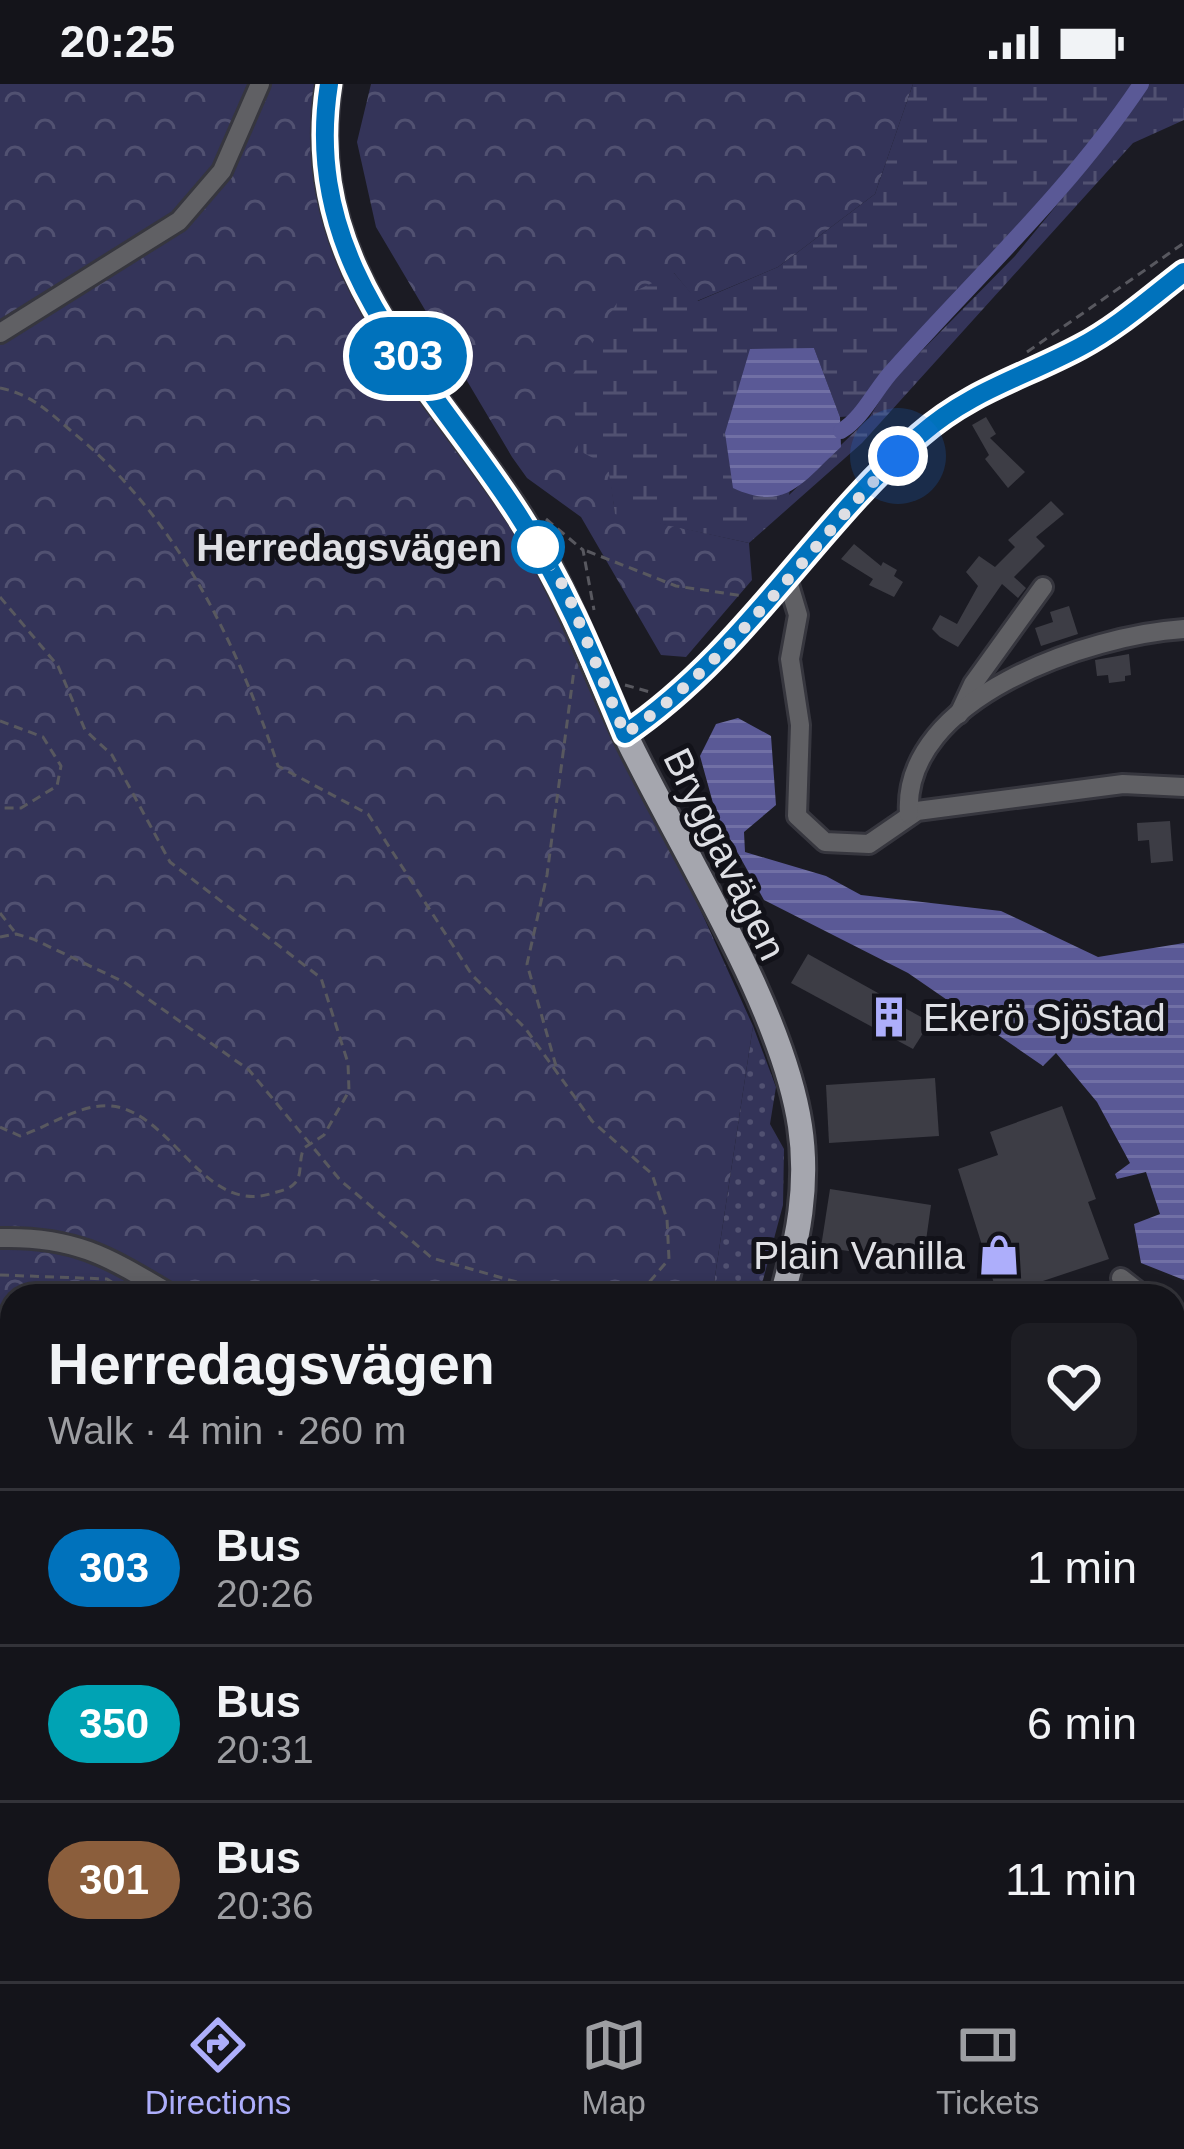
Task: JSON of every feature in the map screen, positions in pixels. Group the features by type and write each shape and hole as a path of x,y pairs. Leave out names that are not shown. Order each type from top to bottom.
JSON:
{"main road":[{"name":"Bryggavägen","path":"329,84 324,165 335,225 360,288 566,590 625,734 766,1017 794,1095 803,1198 785,1284"}],"street":[{"path":"0,333 179,221 222,171 260,84"},
{"path":"625,734 675,696 836,520 944,415 1017,372 1101,334 1184,272"},
{"path":"787,578 798,615 790,659 800,725 797,816 825,842 856,848 882,837 909,814 1123,784 1184,788"},
{"path":"909,814 907,787 916,769 959,714 973,684 1043,587"},
{"path":"959,714 1064,652 1133,634 1184,629"},
{"path":"0,1238 43,1237 92,1247 154,1284"},
{"path":"1121,1278 1129,1284"}],"path":[{"path":"0,388 26,393 120,470 170,532 193,574 254,697 278,766 368,814 472,976 526,1028 592,1121 652,1174 667,1219 668,1259 648,1284"},
{"path":"583,550 676,586 752,597"},
{"path":"0,597 58,667 85,730 112,755 170,862 321,978 347,1063 349,1091 324,1135 299,1157 300,1178 292,1187 249,1200 220,1187 157,1130 126,1109 94,1105 20,1136 0,1127"},
{"path":"558,1074 527,964 548,875 575,656"},
{"path":"0,721 43,736 61,766 56,786 21,808 0,808"},
{"path":"0,913 16,934 124,982 249,1070 340,1180 432,1258 524,1284"},
{"path":"0,937 16,934"},
{"path":"0,1275 107,1279 115,1284"}],"green space":[{"path":"0,84 314,84 318,195 342,277 556,591 753,1026 714,1284 0,1284"},
{"path":"371,84 913,84 875,194 778,267 697,301 674,273 609,466 615,513 749,543 752,580 686,657 661,655 581,517 527,478 376,227 357,142"},
{"path":"913,84 1132,84 1041,206 887,368 854,416 840,417 814,348 789,495 869,418 892,381 1015,256 1106,145 1147,84 1184,84 1184,120 1133,143 862,443 749,543 615,514 608,466 578,450 572,376 620,298 674,273 698,301 778,267 875,194"},
{"path":"753,1026 776,1087 770,1124 784,1149 783,1205 760,1284 714,1284"}],"shaded area":[{"path":"814,348 840,417 841,447 804,482 781,495 752,495 733,488 725,433 750,349"},
{"path":"738,718 771,736 776,805 744,832 745,852 826,876 861,895 1001,911 1098,957 1184,943 1184,1280 1141,1263 1134,1224 1160,1214 1146,1172 1117,1179 1115,1174 1130,1163 1097,1102 1056,1053 1043,1066 908,973 764,900 716,814 700,756 716,724"}],"building":[{"path":"986,417 996,434 990,438 1025,472 1008,488 985,459 989,455 972,425"},
{"path":"1051,501 1064,514 1036,537 1045,546 1014,577 1026,588 1018,598 1002,584 958,647 940,637 932,629 940,615 957,624 978,586 966,572 979,556 995,567 1015,547 1008,540"},
{"path":"854,544 881,566 883,562 897,570 894,576 903,582 894,597 869,585 873,579 841,559"},
{"path":"1069,606 1078,634 1041,646 1035,628 1053,622 1050,612"},
{"path":"1129,654 1131,675 1125,681 1109,683 1108,675 1097,676 1095,660"},
{"path":"1170,821 1173,861 1151,863 1149,840 1138,841 1137,823"},
{"path":"808,954 930,1022 913,1049 791,983"},
{"path":"935,1078 939,1136 829,1143 826,1085"},
{"path":"1062,1106 1096,1199 1088,1202 1109,1259 1034,1284 994,1284 958,1169 998,1155 990,1132"},
{"path":"830,1189 931,1205 923,1262 821,1247"}],"waterway":[{"path":"841,431 1054,196 1141,84"}],"bus line":[{"name":"303","path":"329,84 324,165 335,225 360,288 566,590 625,734 659,710 727,646 836,520 944,415 1017,372 1076,349 1124,320 1184,272"}],"place":[{"name":"Herredagsvägen","path":"538,547"},
{"name":"Ekerö Sjöstad","path":"889,1017"},
{"name":"Plain Vanilla","path":"999,1255"}],"route":[{"path":"538,547 566,590 625,734 659,710 727,646 898,456"}]}
